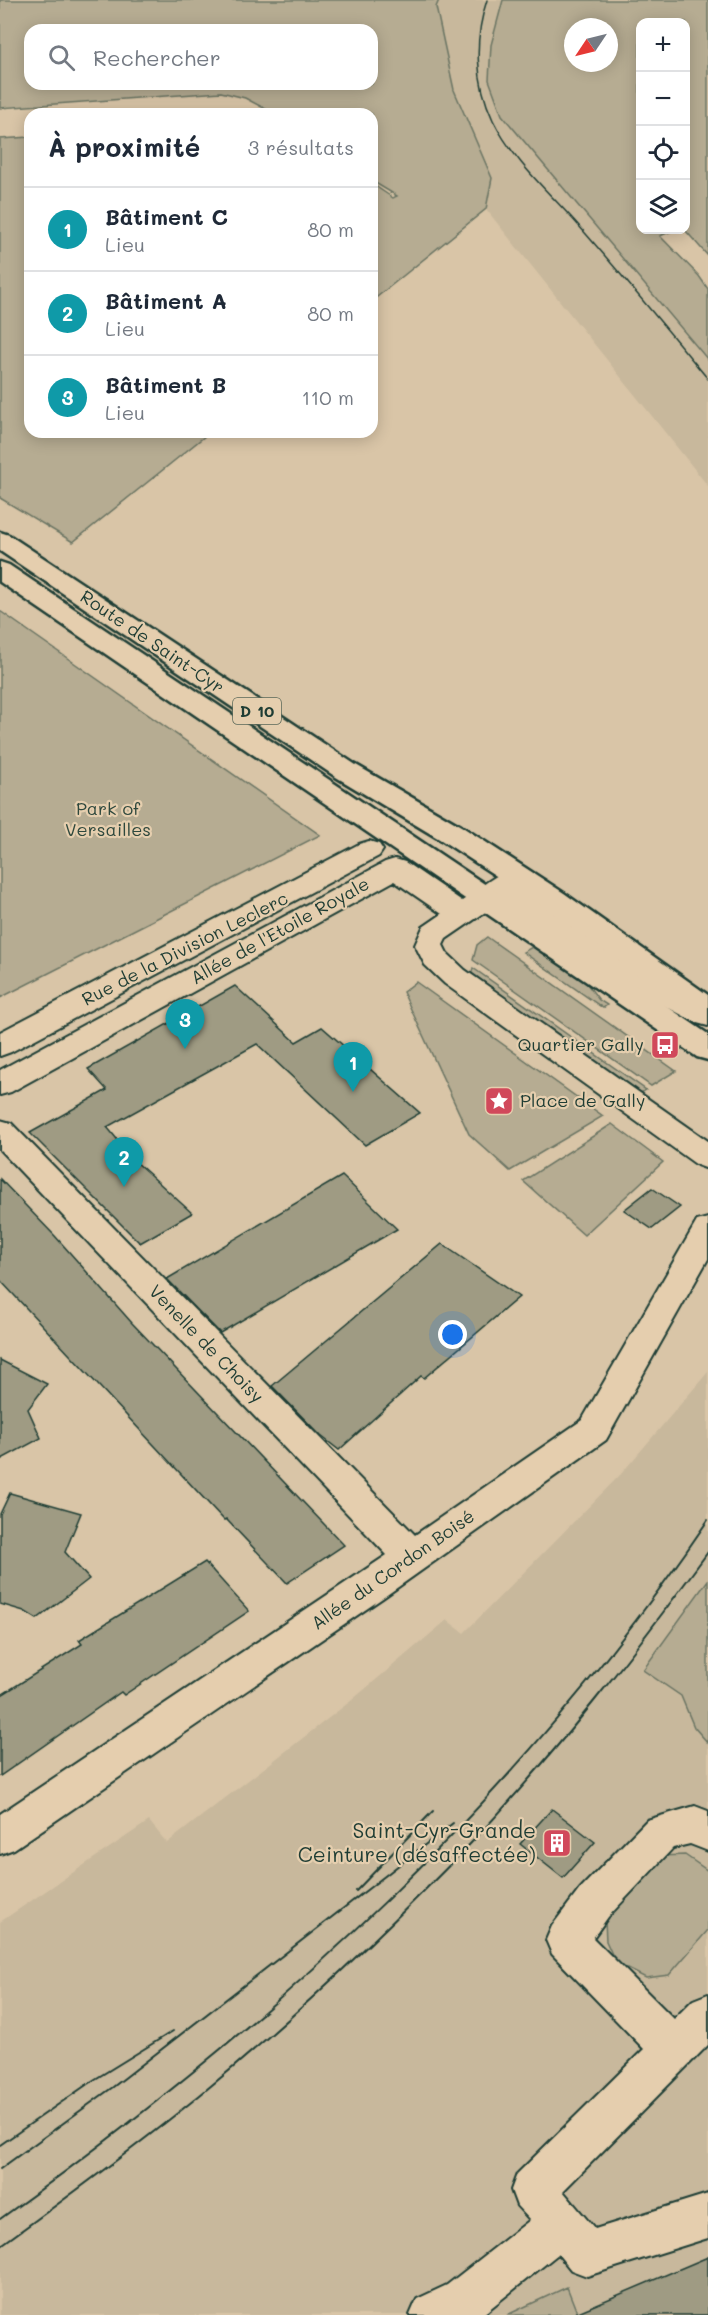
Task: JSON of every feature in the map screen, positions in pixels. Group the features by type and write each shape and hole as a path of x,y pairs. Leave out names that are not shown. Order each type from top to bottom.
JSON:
{"main road":[{"name":"Route de Saint-Cyr","path":"0,540 346,771 451,833 491,894"},
{"name":"Route de Saint-Cyr","path":"0,570 491,894"},
{"name":"D 10","path":"491,894 708,1010"},
{"name":"D 10","path":"491,894 708,1049"}],"street":[{"name":"Rue de la Division Leclerc","path":"0,1045 185,948 223,931 369,850"},
{"name":"Allée de l'Etoile Royale","path":"0,1084 395,868 491,894"},
{"path":"708,1016 647,984 491,894 433,934 429,945 435,958 455,977 708,1157"},
{"name":"Venelle de Choisy","path":"0,1131 413,1557"},
{"name":"Allée du Cordon Boisé","path":"0,1836 413,1557 594,1430 708,1230"},
{"path":"674,2049 567,1940 594,1903 661,1833 695,1824 708,1833"},
{"path":"708,2015 533,2190 587,2254 708,2216"},
{"path":"433,2315 463,2301 561,2224"}],"shaded area":[{"path":"439,0 524,0 513,49 636,226 636,234 641,234 708,330 708,486 486,209 492,178 454,90 436,7"},
{"path":"708,1372 708,2315 0,2315 0,1922 149,1821 167,1843 352,1700 447,1620 464,1633 621,1474"}],"green space":[{"path":"0,0 439,0 436,7 454,90 492,178 486,209 378,296 378,188 393,198 397,196 378,185 378,108 264,108 245,98 221,92 0,108"},
{"path":"503,0 708,0 708,256 689,234 690,18 636,18 636,234 665,234 660,236 699,276 708,289 708,360 502,115 489,80 491,45"},
{"path":"24,137 24,438 203,438 73,542 0,498 0,139"},
{"name":"Park of Versailles","path":"0,611 320,835 0,998"},
{"path":"487,937 676,1071 651,1086 473,960 477,945"},
{"path":"534,946 582,977 599,1000 607,1005 603,1008 523,952"},
{"path":"473,968 646,1090 639,1094 471,976"},
{"path":"416,982 603,1116 510,1171 469,1134 403,992"},
{"path":"612,1124 663,1162 584,1235 523,1181"},
{"path":"708,1580 708,1743 694,1727 681,1696 643,1670"},
{"path":"685,1855 708,1871 708,1930 669,1975 646,1978 616,1963 606,1941 605,1920 621,1889 659,1856"},
{"path":"567,2287 578,2315 507,2315"}],"building":[{"path":"235,986 296,1042 322,1027 420,1113 365,1145 257,1044 107,1127 135,1161 192,1213 140,1243 30,1133 107,1090 88,1069"},
{"path":"342,1176 397,1229 220,1333 167,1279"},
{"path":"0,1179 55,1236 132,1323 344,1545 287,1583 226,1519 224,1520 0,1280"},
{"path":"652,1188 680,1207 652,1229 624,1210"},
{"path":"442,1244 519,1297 424,1378 421,1376 339,1450 321,1436 272,1386"},
{"path":"0,1360 47,1384 28,1409 41,1438 0,1460"},
{"path":"10,1493 81,1513 65,1552 89,1579 37,1619 24,1611 0,1604 0,1514"},
{"path":"205,1562 249,1611 124,1695 121,1692 0,1776 0,1696 82,1644 79,1640"},
{"name":"Saint-Cyr-Grande Ceinture (désaffectée)","path":"552,1809 595,1842 563,1878 520,1844"},
{"path":"708,2257 708,2315 571,2315"}],"tram line":[{"path":"487,0 480,30 478,60 487,106 501,135 532,176 568,213 708,379"},
{"path":"0,2219 200,2067 294,1986 386,1901 473,1813 556,1720 634,1623 708,1520"},
{"path":"0,2246 200,2095 305,2004 406,1909 503,1809 564,1738 708,1552"},
{"path":"356,1891 433,1811"},
{"path":"0,2169 113,2087 453,1823"},
{"path":"0,2145 92,2081 173,2031"}],"place":[{"name":"Quartier Gally","path":"665,1045"},
{"name":"Bâtiment B","path":"185,1049"},
{"name":"Bâtiment C","path":"353,1092"},
{"name":"Place de Gally","path":"499,1101"},
{"name":"Bâtiment A","path":"124,1187"},
{"name":"Saint-Cyr-Grande Ceinture (désaffectée)","path":"557,1843"}]}
